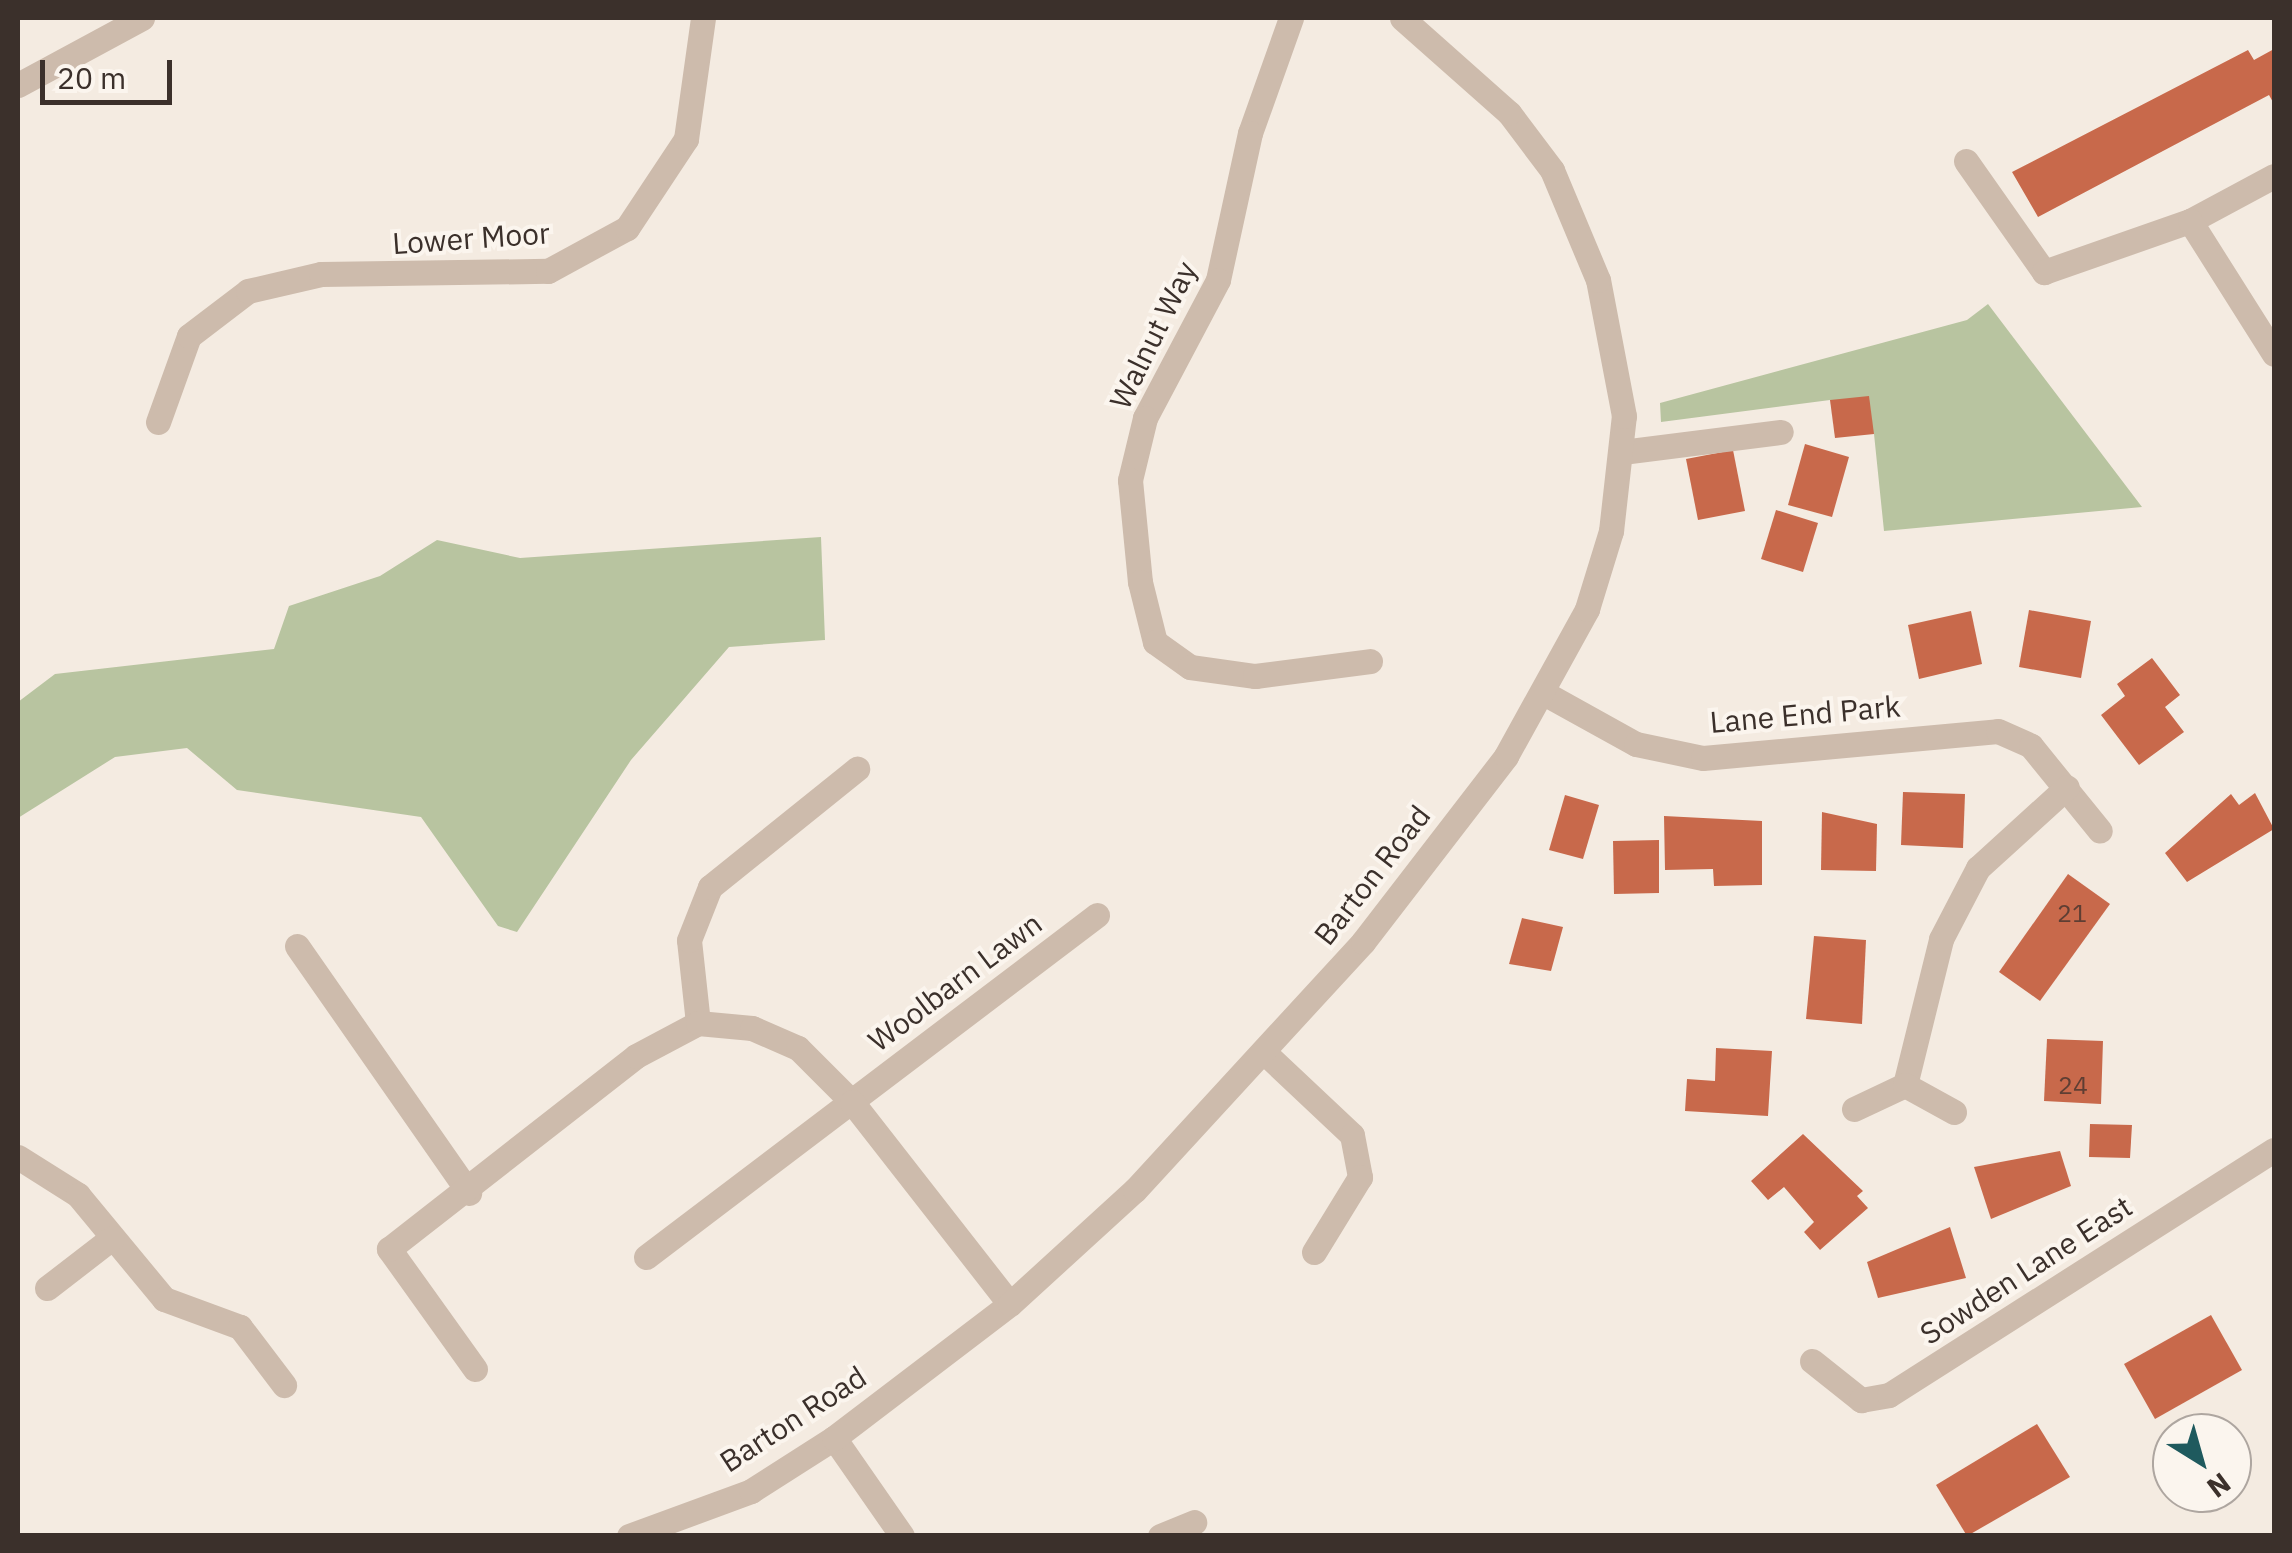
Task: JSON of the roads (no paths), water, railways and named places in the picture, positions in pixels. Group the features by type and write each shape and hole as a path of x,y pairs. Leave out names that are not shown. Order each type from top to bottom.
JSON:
{"street":[{"path":"18,85 142,18"},
{"name":"Lower Moor","path":"158,422 189,336 264,284 321,274 548,271 627,228 686,139 703,18"},
{"name":"Walnut Way","path":"1291,18 1250,133 1218,280 1145,418 1130,480 1140,582 1155,642 1190,667 1254,676 1370,660"},
{"name":"Barton Road","path":"629,1536 750,1492 834,1438 1010,1304 1266,1054 1506,756 1587,609 1622,452 1606,306 1552,170 1470,74 1402,18"},
{"path":"1966,161 2044,272 2190,221 2274,176"},
{"path":"2190,221 2274,354"},
{"path":"1622,452 1781,432"},
{"name":"Lane End Park","path":"1542,692 1636,744 1703,758 1998,731 2030,746 2100,831"},
{"path":"698,1022 689,940 710,886 857,769"},
{"path":"1854,1110 1904,1085 1941,940 1978,868 2067,787"},
{"name":"Woolbarn Lawn","path":"646,1256 1097,915"},
{"path":"297,946 470,1194"},
{"path":"475,1368 389,1249 470,1194 636,1056 698,1022 752,1028 798,1048 852,1102 1010,1304"},
{"path":"1266,1054 1352,1135 1360,1178 1314,1252"},
{"path":"1904,1085 1954,1112"},
{"name":"Sowden Lane East","path":"1812,1361 1861,1400 1889,1395 2274,1150"},
{"path":"18,1157 78,1195 164,1298 240,1327 284,1385"},
{"path":"46,1288 112,1238"},
{"path":"834,1438 902,1536"},
{"path":"1160,1536 1194,1522"}]}
